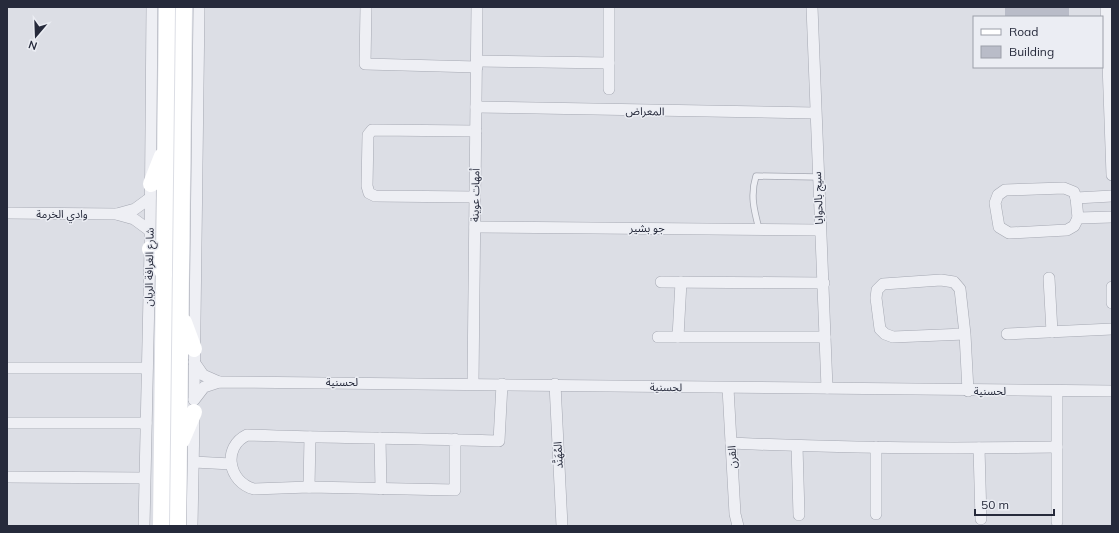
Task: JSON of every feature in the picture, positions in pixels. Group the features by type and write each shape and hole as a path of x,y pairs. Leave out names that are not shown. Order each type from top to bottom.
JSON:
{"main road":[{"name":"شارع الغرافة الريان","path":"161,526 167,7"},
{"path":"178,526 180,312 188,7"},
{"path":"150,191 165,147"},
{"path":"150,249 164,275"},
{"path":"180,312 194,356"},
{"path":"178,448 194,406"}],"street":[{"name":"شارع الغرافة الريان","path":"144,526 150,249 152,7"},
{"path":"188,7 194,356 194,524"},
{"path":"366,7 366,64 609,63"},
{"name":"أمهات عوينة","path":"473,383 478,7"},
{"path":"609,7 609,89"},
{"name":"سيج بالحوايا","path":"812,7 819,230 824,282 826,388"},
{"path":"1106,7 1112,174"},
{"name":"المعراض","path":"476,107 815,113"},
{"path":"475,197 375,196 370,193 367,186 368,134 372,130 476,131"},
{"path":"1064,188 1074,192 1078,218 1074,226 1066,230 1009,233 999,227 995,202 998,194 1005,190 1064,188"},
{"name":"وادي الخرمة","path":"116,214 135,209 150,191"},
{"path":"1076,198 1112,196"},
{"name":"وادي الخرمة","path":"7,213 116,214 134,219 149,230"},
{"path":"1078,218 1112,217"},
{"name":"جو بشير","path":"475,227 819,230"},
{"path":"1049,278 1052,332"},
{"path":"965,334 892,337 885,334 880,329 876,298 877,290 883,284 941,280 954,282 960,289 965,334 968,391"},
{"path":"661,282 824,282"},
{"path":"678,337 681,282"},
{"path":"1112,287 1112,303"},
{"path":"1007,334 1112,329"},
{"path":"658,337 825,337"},
{"name":"لحسنية","path":"194,356 203,375 219,382"},
{"path":"7,368 147,368"},
{"name":"لحسنية","path":"194,406 204,387 219,382 473,383 728,388 1112,391"},
{"path":"455,439 455,490 309,487 254,488 246,487 236,479 231,464 232,450 238,440 247,435 310,437 455,439 500,440 502,384"},
{"name":"المُهَنَّد","path":"555,384 562,526"},
{"name":"القرن","path":"728,388 735,514 738,526"},
{"path":"1057,391 1057,522"},
{"path":"7,423 146,423"},
{"path":"309,487 310,437"},
{"path":"380,438 381,489"},
{"path":"731,443 876,447 1057,447"},
{"path":"797,446 799,515"},
{"path":"876,447 876,514"},
{"path":"979,448 981,519"},
{"path":"194,462 231,464"},
{"path":"7,477 144,478"}],"lane":[{"path":"759,229 752,203 753,186 756,176 818,177"}],"building":[{"path":"1005,7 1069,7 1069,16 1005,16"}]}
